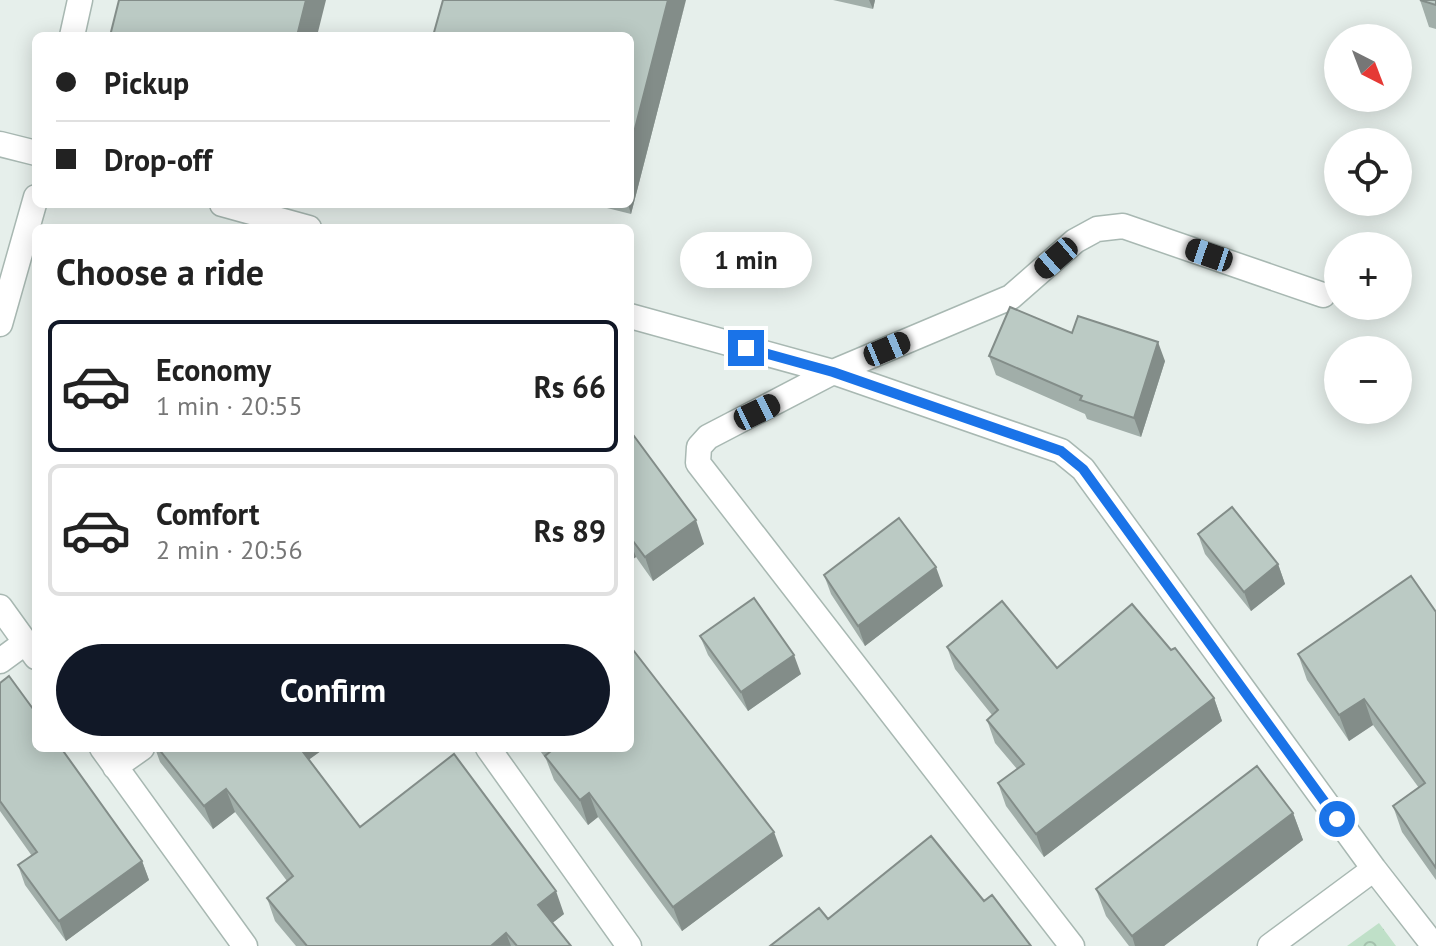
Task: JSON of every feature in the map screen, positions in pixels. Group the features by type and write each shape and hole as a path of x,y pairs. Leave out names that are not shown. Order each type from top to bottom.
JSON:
{"street":[{"path":"73,32 80,0"},
{"path":"0,144 32,152"},
{"path":"0,324 33,208"},
{"path":"236,208 294,224"},
{"path":"1072,946 698,463 699,447 708,437 833,372 1011,297 1075,241 1097,229 1123,226 1323,295"},
{"path":"634,317 833,372 1061,451 1083,469 1374,869 1434,946"},
{"path":"0,607 31,650 0,661"},
{"path":"491,752 629,946"},
{"path":"108,757 245,946"},
{"path":"1270,946 1374,869"}],"green space":[{"path":"1379,923 1396,946 1347,946"}],"building":[{"path":"119,0 306,0 298,32 111,32"},
{"path":"443,0 668,0 634,132 634,32 434,32"},
{"path":"1010,307 1072,333 1078,316 1158,342 1134,418 1080,400 1082,396 989,356"},
{"path":"634,436 696,520 645,557 634,542"},
{"path":"1232,507 1278,564 1244,592 1198,534"},
{"path":"899,518 936,567 858,626 824,575"},
{"path":"1411,576 1436,612 1436,868 1393,806 1425,783 1364,699 1339,715 1298,654"},
{"path":"754,598 794,655 741,692 700,636"},
{"path":"1002,601 1057,668 1132,604 1171,650 1175,648 1214,698 1036,834 998,783 1024,764 987,720 998,710 947,647"},
{"path":"634,651 774,832 673,907 589,793 580,800 545,756 550,752 634,752"},
{"path":"9,676 32,708 32,752 64,752 142,861 59,921 18,865 37,852 0,801 0,683"},
{"path":"161,752 303,752 360,827 454,754 556,891 538,905 571,946 517,946 506,933 491,946 307,946 267,898 293,876 226,789 204,806"},
{"path":"1257,766 1293,813 1132,936 1096,889"},
{"path":"931,836 984,901 992,895 1031,946 770,946 819,908 828,919"}],"route":[{"path":"746,348 833,372 1061,451 1083,469 1337,819"}]}
